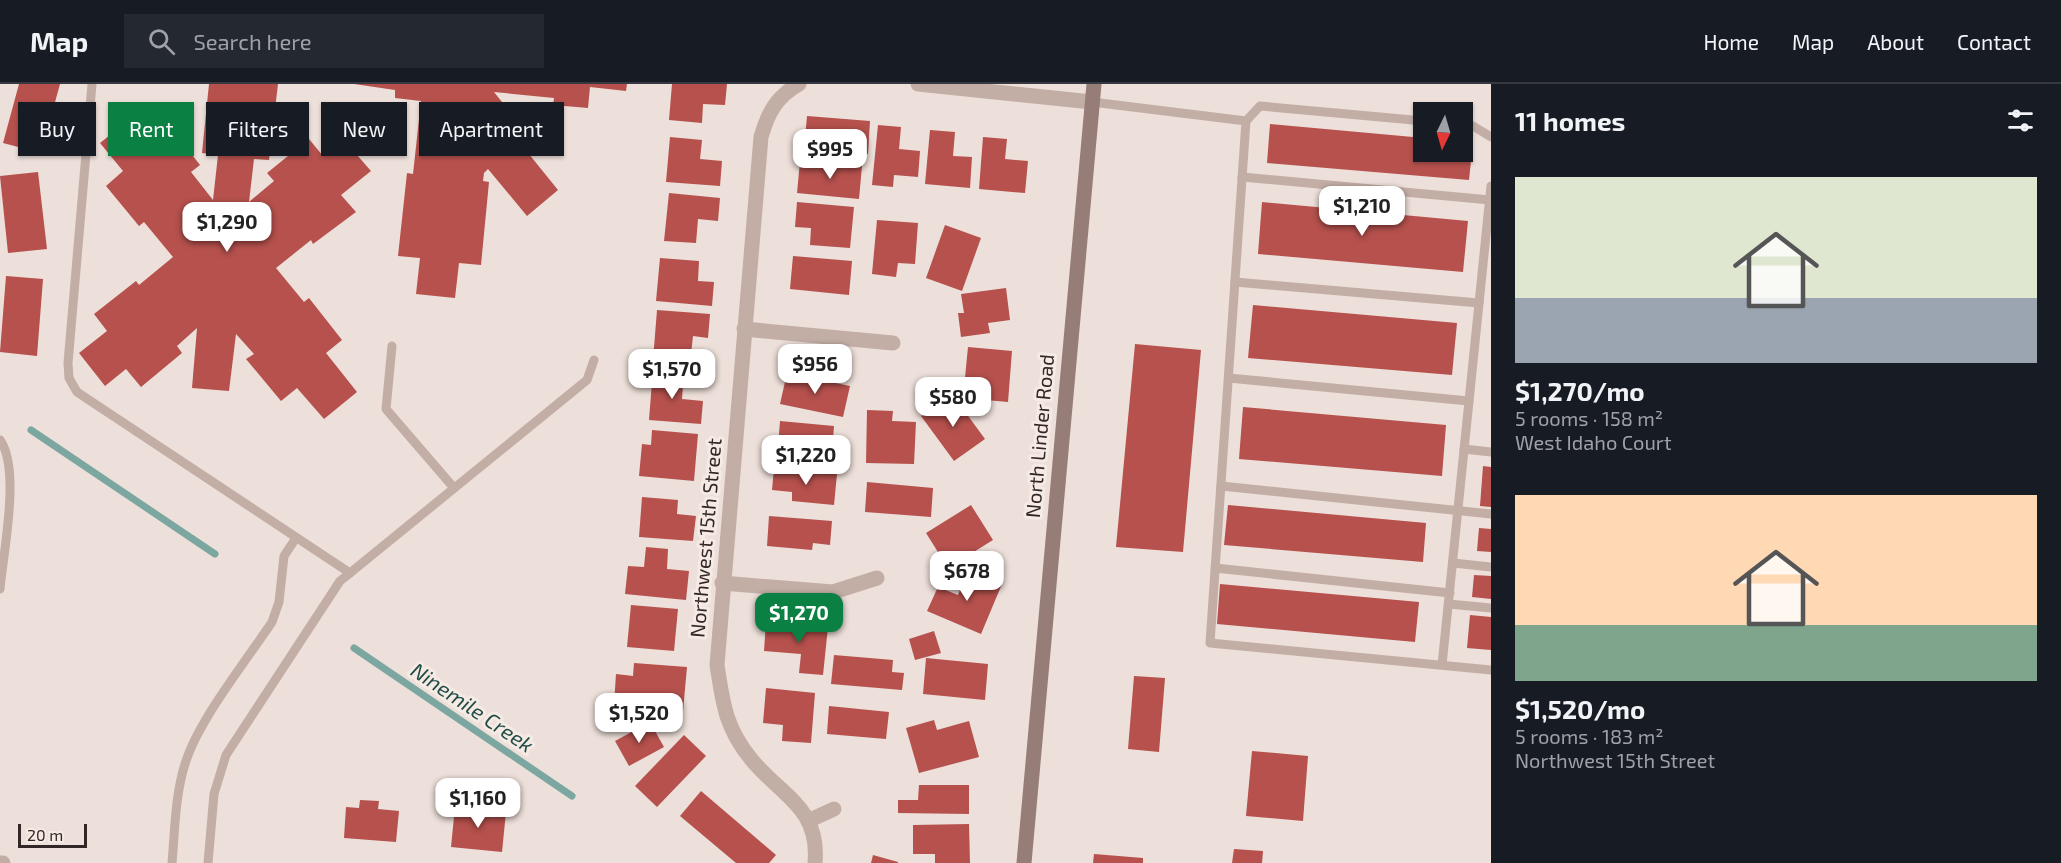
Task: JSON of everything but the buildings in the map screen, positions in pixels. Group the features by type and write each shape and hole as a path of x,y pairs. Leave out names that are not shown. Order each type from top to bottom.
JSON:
{"main road":[{"name":"North Linder Road","path":"1024,863 1094,84"}],"street":[{"path":"918,84 1092,102"},
{"name":"Northwest 15th Street","path":"792,88 768,112 761,137 722,583 717,665 725,716 750,759 810,820"},
{"path":"744,329 893,343"},
{"path":"722,583 833,592 877,578"},
{"path":"815,863 816,850 810,820 834,809"}],"lane":[{"path":"92,84 68,363 69,378 77,392 350,573"},
{"path":"1092,102 1246,121"},
{"path":"1413,120 1260,106 1246,121 1210,642 1491,670"},
{"path":"1473,126 1491,137"},
{"path":"1242,177 1490,200"},
{"path":"1442,665 1491,186"},
{"path":"1235,282 1479,303"},
{"path":"392,346 386,409 454,488"},
{"path":"208,863 214,794 226,755 340,581 587,380 594,360"},
{"path":"1229,378 1469,401"},
{"path":"0,440 9,463 10,487 0,589"},
{"path":"1464,449 1491,452"},
{"path":"1221,486 1491,514"},
{"path":"172,863 179,790 186,759 197,735 272,622 279,602 284,556 296,538"},
{"path":"1453,563 1491,567"},
{"path":"1215,568 1450,593"},
{"path":"1449,604 1491,608"}],"waterway":[{"name":"Ninemile Creek","path":"31,430 215,554"},
{"name":"Ninemile Creek","path":"354,648 572,796"}]}
